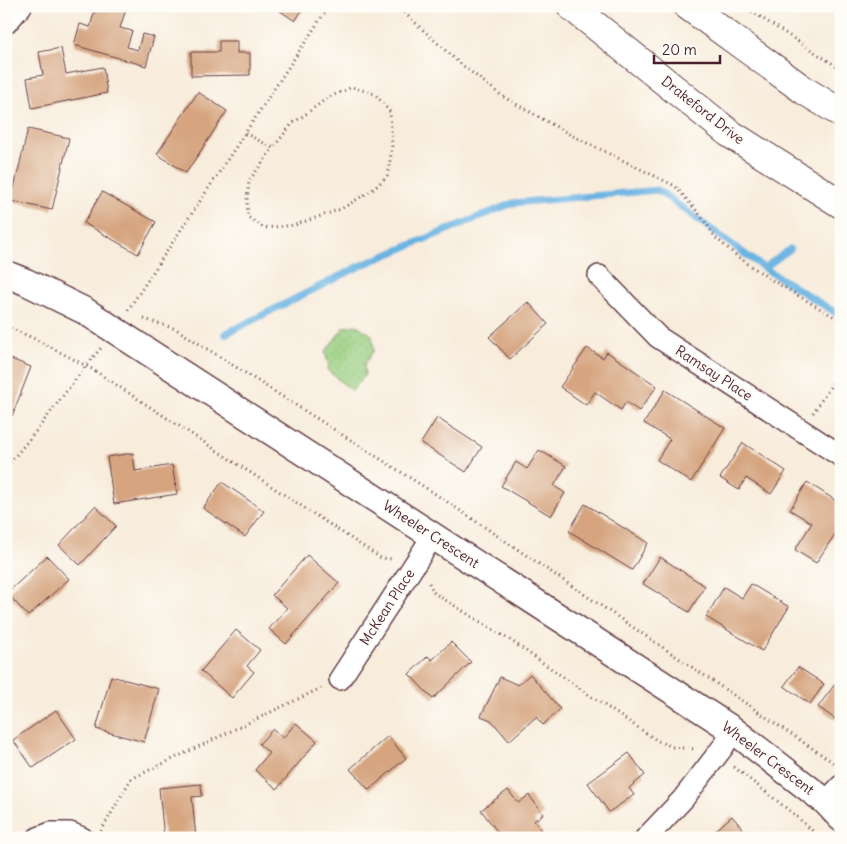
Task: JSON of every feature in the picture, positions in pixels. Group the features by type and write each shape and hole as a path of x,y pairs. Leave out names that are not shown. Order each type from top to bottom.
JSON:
{"highway":[{"name":"Drakeford Drive","path":"571,6 729,133 841,204"},
{"path":"688,6 805,90 841,113"}],"street":[{"path":"6,23 21,6"},
{"name":"Wheeler Crescent","path":"6,274 85,311 733,730 836,802"},
{"name":"Ramsay Place","path":"599,276 658,337 841,456"},
{"name":"McKean Place","path":"340,679 433,536"},
{"path":"646,838 684,799 723,747 733,730"},
{"path":"38,838 51,833 70,832 82,838"}],"path":[{"path":"127,313 329,6"},
{"path":"397,6 457,61 502,96 569,134 675,186 716,238 737,256 770,279 841,321"},
{"path":"743,6 841,69"},
{"path":"352,87 374,94 390,112 392,147 388,175 374,189 341,209 295,225 264,228 248,216 249,181 273,148 292,124 329,97 352,87"},
{"path":"245,133 273,148"},
{"path":"143,318 176,329 437,495 841,768"},
{"path":"6,326 85,366 382,558 396,559"},
{"path":"6,466 24,446 104,344"},
{"path":"802,430 841,371"},
{"path":"426,577 434,593 514,642 658,741 673,747 698,749"},
{"path":"97,838 131,779 340,679"},
{"path":"730,764 795,815 820,838"}],"green space":[{"path":"357,325 372,335 374,350 364,365 365,375 352,391 327,370 329,367 325,352 344,327"}],"building":[{"path":"96,6 114,6 126,9 120,28 132,31 127,47 138,50 142,34 154,37 146,66 74,45 80,24 90,27"},
{"path":"273,6 305,6 295,21"},
{"path":"219,41 237,41 237,53 250,53 250,75 191,76 191,52 219,52"},
{"path":"61,48 66,74 103,67 107,93 32,108 27,78 43,75 39,52"},
{"path":"198,92 227,111 186,173 157,154"},
{"path":"28,129 69,138 52,210 11,201"},
{"path":"102,192 156,222 138,254 84,223"},
{"path":"528,302 548,324 510,359 489,337"},
{"path":"587,348 603,358 607,352 657,386 639,411 626,402 621,410 595,392 586,405 560,387"},
{"path":"6,357 31,367 12,416 6,414"},
{"path":"665,390 725,428 691,482 657,460 670,439 644,423"},
{"path":"437,418 482,447 466,472 421,443"},
{"path":"743,443 786,471 771,494 746,478 739,490 720,478"},
{"path":"539,450 566,466 554,486 565,493 551,516 501,486 516,462 527,469"},
{"path":"133,453 135,471 172,465 177,494 114,504 107,457"},
{"path":"222,482 264,511 245,537 203,508"},
{"path":"807,482 841,504 841,525 816,563 795,550 812,523 790,510"},
{"path":"585,504 648,543 632,570 569,531"},
{"path":"95,506 116,526 80,565 59,545"},
{"path":"307,555 339,583 286,644 269,629 287,608 272,595"},
{"path":"47,556 69,579 28,616 7,593"},
{"path":"660,557 705,586 689,612 643,584"},
{"path":"751,584 789,607 762,651 706,617 724,587 742,598"},
{"path":"236,630 260,650 247,666 254,672 232,698 201,671"},
{"path":"451,642 471,662 433,699 409,674 428,656 432,660"},
{"path":"798,667 824,684 810,704 784,686"},
{"path":"530,674 560,709 543,725 536,717 509,741 491,720 481,716 500,677 518,685"},
{"path":"111,676 159,689 144,742 96,729"},
{"path":"841,676 841,723 818,707"},
{"path":"56,710 76,739 33,768 13,740"},
{"path":"296,723 317,741 277,789 255,770 269,753 259,744 273,729 283,738"},
{"path":"388,736 406,758 369,790 350,769"},
{"path":"629,753 645,775 629,788 634,795 609,812 588,783"},
{"path":"201,784 202,796 192,797 196,838 164,838 159,788"},
{"path":"508,790 518,803 529,795 543,814 534,821 543,833 536,838 502,838 481,810"},
{"path":"732,816 750,838 707,838"}],"waterway":[{"path":"225,334 362,265 513,203 658,190 764,268 790,249"},
{"path":"764,268 841,316"}]}
